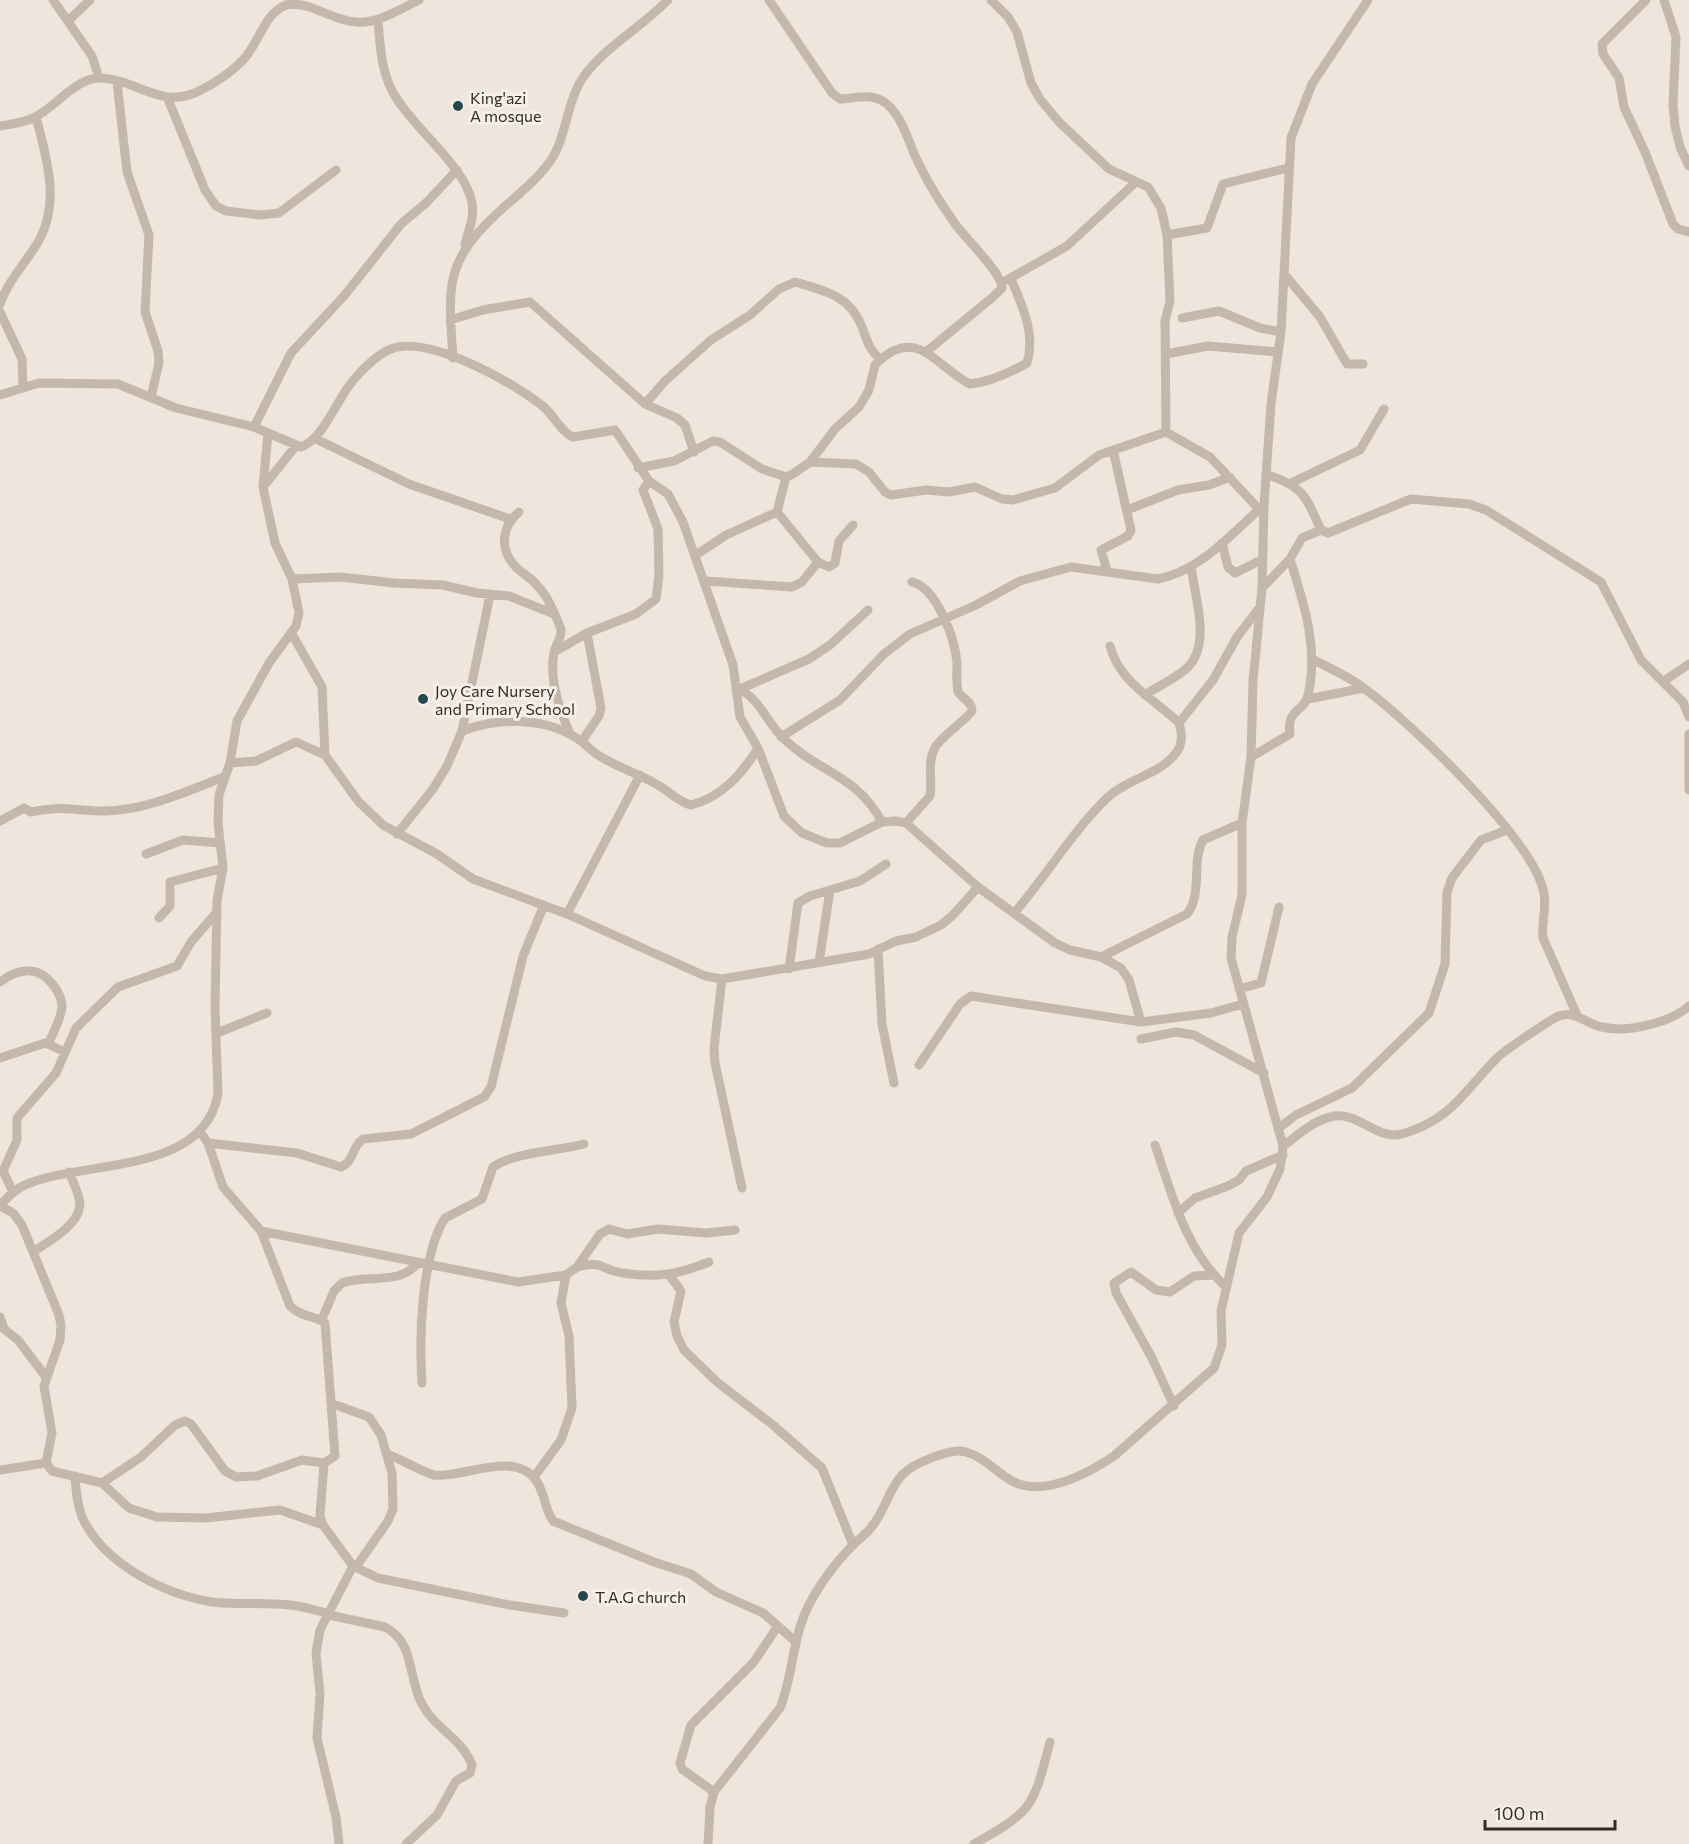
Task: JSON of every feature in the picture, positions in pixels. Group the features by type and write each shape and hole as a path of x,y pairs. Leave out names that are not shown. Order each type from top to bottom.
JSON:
{"street":[{"path":"53,0 92,56 99,78"},
{"path":"68,21 90,0"},
{"path":"0,126 36,117 79,85 99,78 168,99 192,94 223,77 243,61 272,15 290,2 311,7 340,20 357,23 378,19 420,0"},
{"path":"464,247 539,176 552,158 573,96 594,64 668,0"},
{"path":"769,0 832,93 840,99 867,96 881,99 890,106 900,120 919,165 943,207 1007,280 1029,330 1030,353 1027,363 979,383 970,384 927,351 913,346 905,347 880,359 875,365 868,390 859,407 835,429 810,462 786,477 777,512"},
{"path":"991,0 1008,17 1017,32 1031,83 1040,99 1084,148 1109,168 1154,193 1167,235 1170,301 1165,321 1166,432"},
{"path":"708,1844 710,1807 714,1792 780,1708 786,1693 801,1623 811,1602 834,1567 873,1526 902,1475 925,1461 950,1452 966,1452 1012,1481 1024,1485 1044,1485 1065,1480 1099,1467 1174,1406 1206,1376 1219,1359 1221,1311 1239,1233 1275,1183 1283,1151 1279,1128 1231,958 1232,937 1242,896 1242,823 1251,757 1253,681 1262,588 1262,507 1277,352 1281,332 1291,138 1308,93 1323,64 1368,0"},
{"path":"1646,0 1602,44 1603,54 1619,78 1624,107 1645,152 1673,224 1678,229 1689,232"},
{"path":"1664,0 1676,37 1673,105 1675,126 1689,166"},
{"path":"378,19 380,50 386,77 396,98 428,140 457,170 468,189 472,204 464,247 452,278 450,320 453,358"},
{"path":"117,82 127,172 149,235 145,312 158,351 159,363 151,397"},
{"path":"168,99 205,190 216,206 226,211 269,215 279,213 336,170"},
{"path":"0,304 38,242 51,208 47,159 36,117"},
{"path":"1167,235 1207,228 1223,184 1254,174 1288,168"},
{"path":"254,427 291,353 344,296 401,224 437,193 457,170"},
{"path":"927,351 993,297 1007,280 1067,246 1136,182"},
{"path":"1285,275 1320,318 1347,364 1363,364"},
{"path":"645,404 665,381 711,340 755,310 779,289 795,282 844,299 858,318 870,349 880,359"},
{"path":"450,320 483,310 530,302 645,404 677,418 685,425 694,452"},
{"path":"1182,318 1219,310 1260,328 1281,332"},
{"path":"0,312 22,359 23,387"},
{"path":"1166,354 1208,346 1277,352"},
{"path":"0,395 23,387 61,381 118,384 176,408 254,427 295,447 310,444 316,439 342,393 356,377 391,349 421,347 453,358 525,393 546,409 569,435 580,438 615,430 638,468 649,481 668,494 696,555 733,665 740,717 758,748 784,816 792,826 827,843 840,843 882,822 896,820 906,823 978,887 1055,943 1070,950 1101,957 1121,968 1129,980 1141,1022"},
{"path":"1291,483 1360,450 1384,409"},
{"path":"810,462 856,464 869,472 885,492 891,495 926,490 949,492 975,487 1002,499 1013,500 1055,488 1099,455 1166,432 1210,457 1262,507"},
{"path":"268,433 263,487 275,543 292,579 299,613 292,634 273,656 243,708 233,735 230,763 224,777 218,807 223,868 217,912 218,1094 216,1107 201,1133 178,1148 150,1157 69,1172 40,1180 13,1192 0,1206 13,1213 33,1252 60,1315 60,1340 44,1386 52,1433 46,1463 52,1471 102,1483 129,1508 157,1517 206,1518 280,1510 323,1525"},
{"path":"316,439 377,466 409,484 510,519"},
{"path":"638,468 674,461 713,441 720,442 762,470 786,477"},
{"path":"263,487 295,447"},
{"path":"1107,571 1101,550 1130,534 1127,510 1113,450"},
{"path":"1266,474 1291,483 1307,501 1321,530"},
{"path":"1127,510 1178,490 1230,477"},
{"path":"554,652 587,633 636,614 651,604 658,595 658,529 643,490 649,481"},
{"path":"1262,588 1290,560 1302,538 1321,530 1335,532 1411,499 1469,504 1486,510 1601,582 1641,660 1683,702 1689,717"},
{"path":"781,737 840,700 895,644 944,617 976,605 1020,581 1057,569 1071,567 1158,579 1191,567 1262,507"},
{"path":"696,555 726,535 777,512"},
{"path":"777,512 818,562 832,566 839,541 853,525"},
{"path":"519,513 510,519 504,538 507,554 513,564 540,589 562,634 554,652 557,700 570,734"},
{"path":"1222,543 1228,567 1235,573 1263,559"},
{"path":"1290,560 1308,622 1314,660 1308,699"},
{"path":"706,581 792,587 802,582 818,562"},
{"path":"1145,695 1183,671 1195,659 1200,641 1191,567"},
{"path":"292,579 341,577 394,583 443,585 490,595 509,596 554,614"},
{"path":"906,823 930,796 929,771 934,748 946,733 969,717 972,710 970,704 958,692 957,661 944,617 925,588 912,582"},
{"path":"398,834 442,774 462,731 490,595"},
{"path":"1179,723 1213,680 1238,637 1261,605"},
{"path":"738,689 809,659 830,645 868,610"},
{"path":"582,741 599,716 601,708 587,633"},
{"path":"292,634 322,687 325,755"},
{"path":"1015,912 1046,875 1071,839 1106,799 1114,792 1162,768 1178,752 1182,740 1179,723 1145,695 1119,667 1110,646"},
{"path":"1314,660 1364,688 1489,805 1526,855 1541,883 1545,901 1541,925 1543,938 1577,1015"},
{"path":"1664,681 1689,664"},
{"path":"1251,757 1290,734 1289,725 1293,713 1308,699 1364,688"},
{"path":"738,689 763,709 781,737 795,750 842,777 861,792 882,822"},
{"path":"462,731 497,723 534,722 570,734 598,755 640,775 691,805 732,784 741,775 758,748"},
{"path":"1689,734 1689,790"},
{"path":"230,763 256,761 296,742 325,755 358,801 383,825 437,854 473,879 567,914 688,970 722,979 869,954 896,941 916,937 941,925 978,887"},
{"path":"567,914 640,775"},
{"path":"0,821 24,808 31,812 52,807 105,811 138,807 224,777"},
{"path":"1101,957 1187,914 1193,901 1199,850 1203,840 1242,823"},
{"path":"1279,1128 1296,1115 1352,1088 1429,1013 1445,964 1447,892 1452,878 1481,840 1507,830"},
{"path":"146,854 183,840 220,843"},
{"path":"789,969 798,903 860,881 885,864"},
{"path":"159,918 170,906 170,882 223,868"},
{"path":"819,962 830,890"},
{"path":"208,1143 297,1153 341,1167 350,1162 357,1144 363,1138 411,1134 484,1097 491,1087 523,957 544,905"},
{"path":"1239,989 1261,983 1279,907"},
{"path":"13,1192 3,1171 17,1140 17,1118 56,1073 76,1028 118,987 177,966 191,942 217,912"},
{"path":"878,949 882,1024 894,1083"},
{"path":"0,982 22,972 33,971 54,986 61,1000 62,1010 49,1043"},
{"path":"722,979 715,1056 742,1188"},
{"path":"919,1065 960,1005 971,996 1141,1022 1211,1013 1243,1005"},
{"path":"1178,1213 1195,1198 1228,1186 1239,1179 1243,1173 1283,1151 1330,1117 1350,1118 1395,1135 1435,1120 1464,1098 1500,1054 1559,1016 1577,1015 1602,1027 1625,1027 1656,1022 1680,1013 1689,1006"},
{"path":"217,1033 267,1013"},
{"path":"1141,1039 1176,1032 1194,1035 1264,1073"},
{"path":"0,1058 49,1043 65,1052"},
{"path":"201,1133 208,1143 223,1187 261,1231 290,1306 306,1317 322,1319"},
{"path":"422,1383 419,1333 430,1264 446,1218 482,1199 494,1167 528,1154 567,1149 584,1144"},
{"path":"1155,1145 1178,1213 1193,1247 1213,1275 1226,1287"},
{"path":"33,1252 69,1226 78,1210 80,1204 69,1172"},
{"path":"577,1267 600,1234 609,1229 627,1234 658,1229 706,1233 735,1230"},
{"path":"261,1231 518,1282 566,1275 577,1267 593,1262 620,1273 670,1276 709,1262"},
{"path":"102,1483 141,1457 175,1425 185,1421 190,1424 225,1471 236,1477 257,1476 287,1463 302,1460 324,1463 335,1456 326,1327 322,1319 334,1291 342,1283 393,1277 404,1274 417,1263"},
{"path":"1174,1406 1152,1358 1116,1293 1114,1283 1131,1272 1156,1290 1170,1292 1194,1276 1213,1275"},
{"path":"534,1477 561,1440 572,1408 569,1336 561,1303 566,1275"},
{"path":"670,1276 681,1291 674,1322 677,1336 684,1350 717,1382 773,1425 822,1468 853,1545"},
{"path":"0,1317 4,1329 18,1340 46,1377"},
{"path":"333,1404 369,1417 381,1435 392,1473 393,1509 388,1521 355,1567 317,1642 320,1694 316,1738 336,1817 339,1844"},
{"path":"387,1454 436,1475 480,1467 524,1470 534,1477 553,1521 654,1562 691,1574 716,1592 763,1612 796,1642"},
{"path":"0,1470 46,1463"},
{"path":"324,1463 320,1509 323,1525 355,1567 378,1578 510,1605 564,1613"},
{"path":"75,1476 82,1517 101,1546 120,1563 151,1581 184,1595 210,1601 291,1605 385,1627 393,1631 405,1648 415,1690 423,1707 435,1722 461,1744 472,1765 470,1773 456,1781 447,1802 437,1815 406,1844"},
{"path":"714,1792 682,1769 680,1763 691,1725 753,1663 778,1626"},
{"path":"974,1844 1020,1816 1032,1803 1050,1742"}],"place":[{"name":"King'azi A mosque","path":"458,106"},
{"name":"Joy Care Nursery and Primary School","path":"423,699"},
{"name":"T.A.G church","path":"583,1596"}]}
